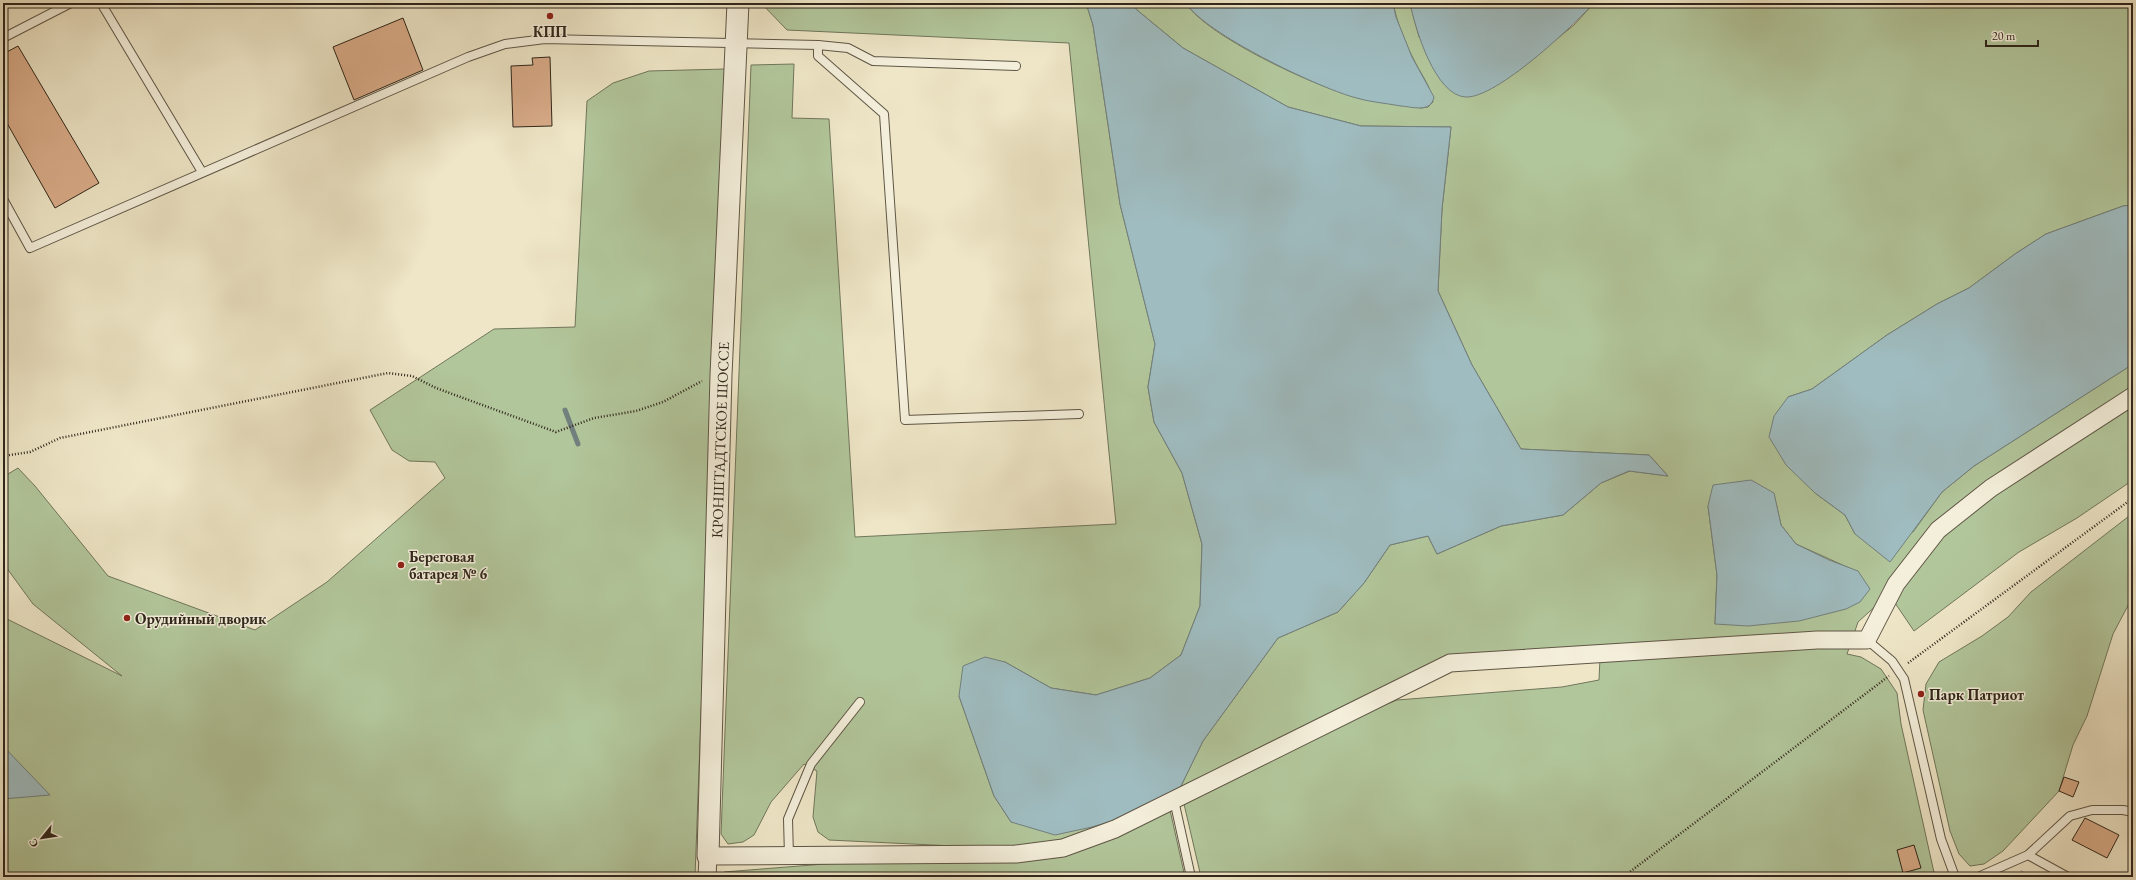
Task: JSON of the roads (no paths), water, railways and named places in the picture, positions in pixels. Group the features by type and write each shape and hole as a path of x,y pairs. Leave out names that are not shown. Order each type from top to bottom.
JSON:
{"street":[{"name":"КРОНШТАДТСКОЕ ШОССЕ","path":"707,877 721,375 738,3"},
{"path":"708,856 1016,854 1063,848 1115,830 1450,663 1817,640 1867,640 1896,584 1938,530 1991,488 2133,396"}],"lane":[{"path":"3,38 71,3"},
{"path":"101,3 202,172"},
{"path":"3,199 30,248 468,57 505,44 545,39 818,45 848,48 873,61 1016,66"},
{"path":"818,45 818,56 884,114 905,420 1079,414"},
{"path":"1867,640 1892,661 1899,669 1904,679 1941,839 1955,877"},
{"path":"789,856 788,819 811,764 860,702"},
{"path":"1174,800 1192,877"},
{"path":"1978,877 2028,855 2070,816 2092,810 2123,810 2133,812"},
{"path":"2028,855 2068,877"}],"water":[{"path":"1086,3 1131,3 1137,10 1183,48 1288,107 1361,126 1451,127 1442,209 1438,291 1472,365 1521,449 1649,455 1668,476 1629,471 1601,483 1563,515 1501,526 1437,554 1428,536 1390,545 1364,583 1338,612 1278,638 1203,741 1179,790 1119,819 1092,827 1055,835 1011,822 994,796 959,696 963,666 985,657 1005,662 1051,688 1096,695 1150,678 1181,655 1200,606 1202,544 1182,473 1154,422 1148,387 1155,344 1120,204 1093,25"},
{"path":"1186,3 1393,3 1396,17 1412,57 1434,97 1429,105 1421,108 1365,100 1336,91 1289,71 1237,43 1197,15"},
{"path":"1410,3 1594,3 1570,28 1515,74 1480,94 1466,97 1455,94 1445,85 1436,73 1428,59 1416,28"},
{"path":"2133,205 2133,364 1974,466 1942,492 1890,562 1855,534 1845,515 1815,493 1786,465 1769,437 1774,416 1788,397 1812,389 1887,335 1937,304 1969,288 2015,254 2046,234 2123,206"},
{"path":"1751,480 1774,493 1781,525 1796,544 1829,560 1858,571 1870,589 1860,602 1846,609 1799,621 1748,626 1715,624 1717,575 1708,506 1713,485"},
{"path":"3,746 50,795 3,799"}],"waterway":[{"path":"565,410 578,444"}],"place":[{"name":"КПП","path":"550,16"},
{"name":"Береговая батарея № 6","path":"401,565"},
{"name":"Орудийный дворик","path":"127,618"},
{"name":"Парк Патриот","path":"1921,694"}]}
